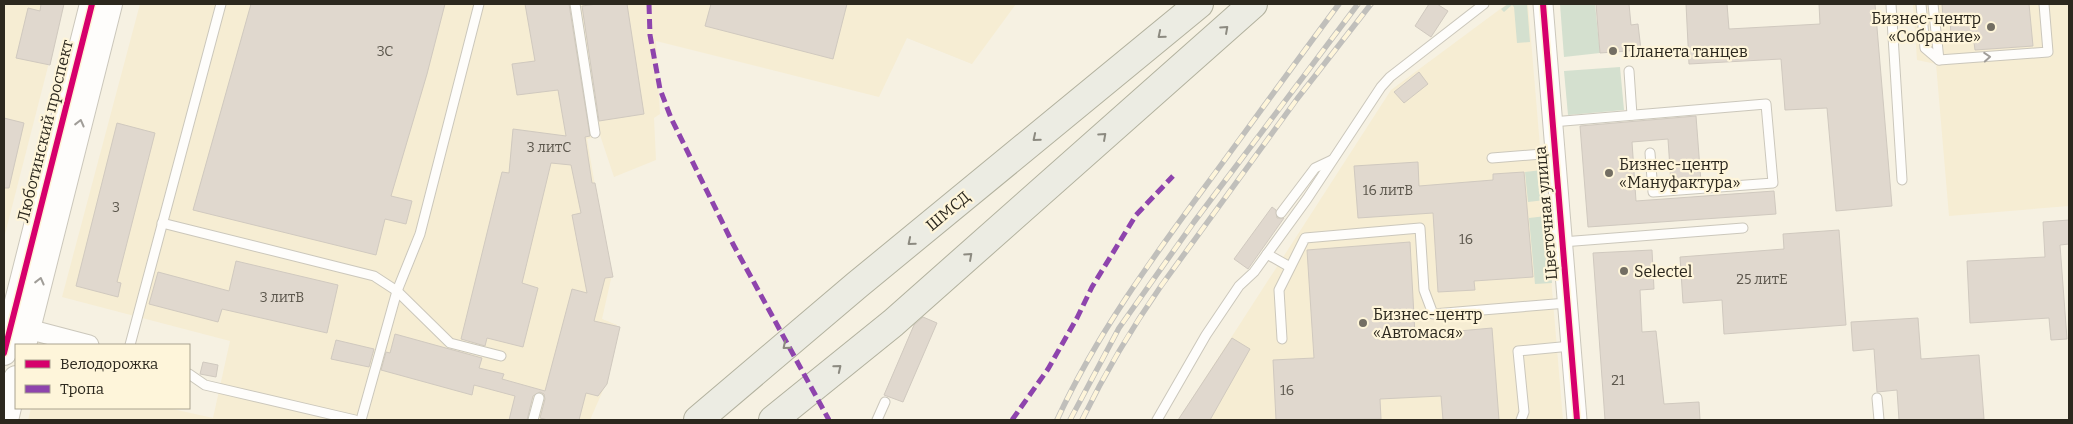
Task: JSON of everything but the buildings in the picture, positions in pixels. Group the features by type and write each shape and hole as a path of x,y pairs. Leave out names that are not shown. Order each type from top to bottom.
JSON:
{"main road":[{"name":"ШМСД","path":"698,420 1199,4"},
{"path":"773,420 893,323 1253,4"}],"street":[{"name":"Люботинский проспект","path":"13,342 10,303 92,4"},
{"name":"Люботинский проспект","path":"13,342 110,4"},
{"name":"Цветочная улица","path":"1543,4 1577,420"},
{"path":"13,342 64,344"},
{"path":"6,420 15,382"}],"lane":[{"path":"130,344 221,4"},
{"path":"361,420 396,291 420,234 479,4"},
{"path":"575,4 595,133"},
{"path":"1157,420 1206,335 1239,286 1254,272 1267,254 1385,82 1484,4"},
{"path":"1891,4 1902,180"},
{"path":"1921,4 1925,48 1939,60 2048,52 2044,4"},
{"path":"1933,4 1939,60"},
{"path":"1629,71 1632,115"},
{"path":"1552,122 1766,104 1773,183 1653,192 1650,153"},
{"path":"1492,158 1554,153"},
{"path":"1281,213 1315,168 1332,160"},
{"path":"162,223 374,276 396,291 450,343 501,356"},
{"path":"1282,339 1278,290 1305,238 1420,228 1424,290 1433,314 1567,303"},
{"path":"1562,242 1743,228"},
{"path":"1267,254 1290,267"},
{"path":"1521,420 1524,412 1518,351 1571,346"},
{"path":"190,375 205,384 355,420"},
{"path":"533,420 538,398"},
{"path":"1877,398 1879,420"},
{"path":"877,420 885,402"}],"shaded area":[{"path":"4,4 64,4 4,238"},
{"path":"140,4 1016,4 972,64 907,38 879,97 656,41 660,114 654,118 656,160 614,177 600,135 587,139 611,279 602,319 617,325 604,388 590,420 28,420 31,409 172,409 213,418 230,341 62,297"},
{"path":"1507,4 1528,4 1563,420 1178,420 1391,90"},
{"path":"1913,4 2069,4 2069,206 1949,216 1936,64 1917,60"}],"green space":[{"path":"1508,4 1527,4 1530,42 1517,43 1514,7 1512,5 1504,12 1501,9"},
{"path":"1560,4 1595,4 1600,53 1564,57"},
{"path":"1620,67 1624,110 1568,115 1564,71"},
{"path":"1542,170 1545,200 1528,202 1525,172"},
{"path":"1546,216 1552,283 1535,284 1529,218"}],"railway":[{"path":"1057,420 1089,358 1145,270 1339,4"},
{"path":"1070,420 1119,328 1194,222 1358,4"},
{"path":"1082,420 1139,318 1161,286 1297,99 1371,4"}],"marked path":[{"path":"649,4 650,35 660,89 671,118 733,244 829,420"},
{"path":"1012,420 1048,369 1092,287 1136,215 1173,176"}],"cycle path":[{"path":"4,353 92,4"},
{"path":"1543,4 1577,420"}],"place":[{"name":"Бизнес-центр «Собрание»","path":"1991,27"},
{"name":"Планета танцев","path":"1613,51"},
{"name":"Бизнес-центр «Мануфактура»","path":"1609,173"},
{"name":"Selectel","path":"1624,271"},
{"name":"Бизнес-центр «Автомася»","path":"1363,323"}]}
